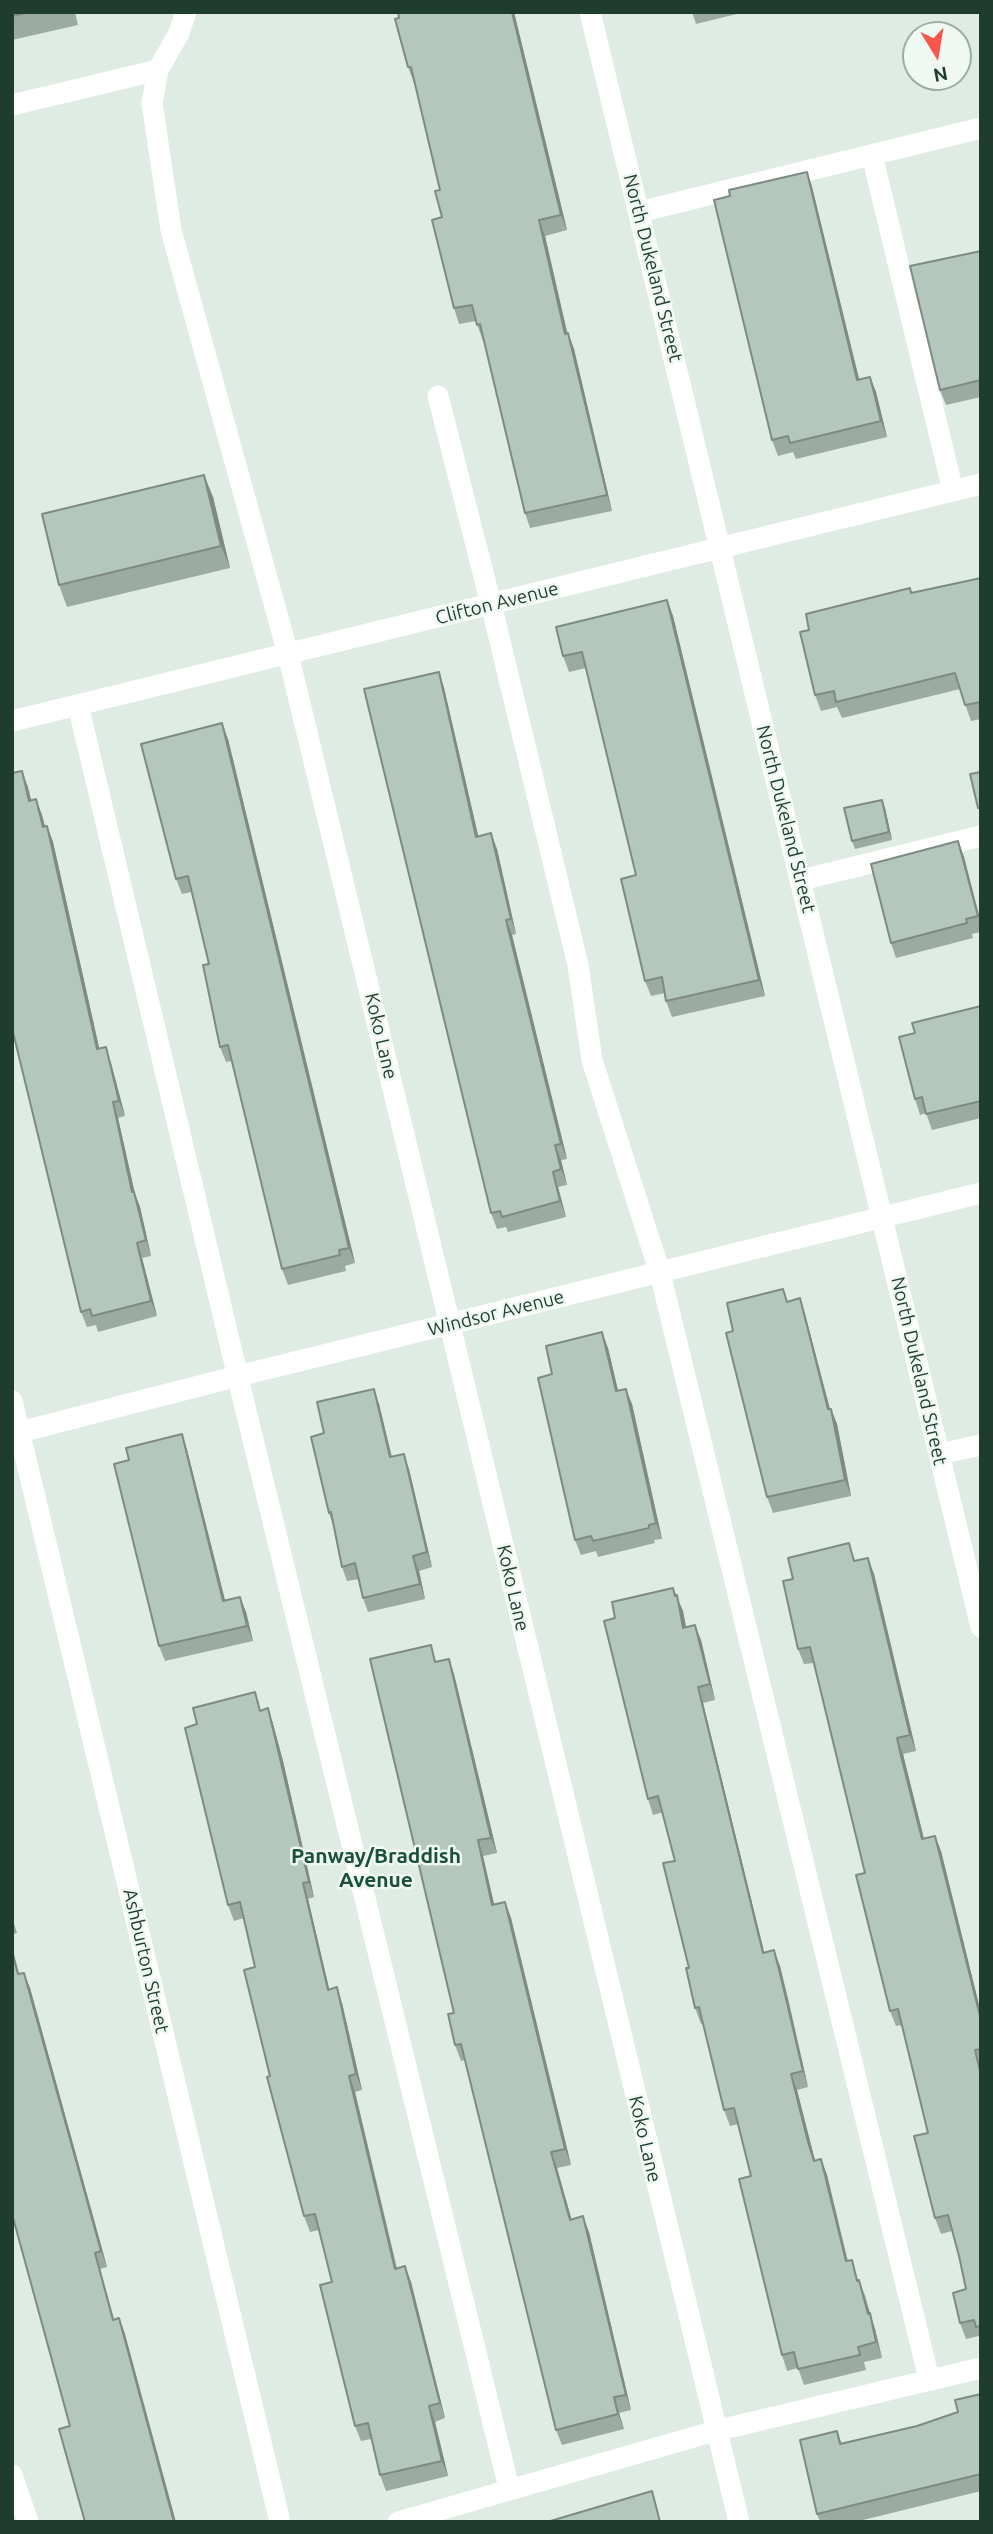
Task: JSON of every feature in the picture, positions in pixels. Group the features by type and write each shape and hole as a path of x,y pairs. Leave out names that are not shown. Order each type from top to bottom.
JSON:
{"street":[{"path":"12,106 158,70 179,33 186,12"},
{"name":"North Dukeland Street","path":"590,12 981,1627"},
{"name":"Koko Lane","path":"158,70 152,103 171,230 288,653 738,2522"},
{"path":"639,212 981,128"},
{"path":"872,155 953,491"},
{"path":"438,396 578,965 592,1060 660,1273 929,2379"},
{"name":"Clifton Avenue","path":"12,721 981,484"},
{"path":"78,705 238,1376 509,2488"},
{"path":"801,880 981,836"},
{"name":"Windsor Avenue","path":"16,1433 981,1193"},
{"name":"Ashburton Street","path":"12,1401 16,1433 280,2522"},
{"path":"939,1454 981,1445"},
{"path":"398,2522 715,2431 981,2368"},
{"path":"12,2475 28,2522"}],"building":[{"path":"12,12 30,12 12,16"},
{"path":"398,12 512,12 561,215 539,220 565,334 568,333 607,495 525,513 480,324 477,325 472,305 454,308 432,220 442,217 435,191 440,190 411,67 408,67 395,19 399,18"},
{"path":"807,172 857,380 870,377 881,421 790,443 788,436 772,440 714,200 730,196 729,190"},
{"path":"981,251 981,380 940,390 910,266"},
{"path":"204,475 221,546 59,585 42,514"},
{"path":"981,578 981,702 965,705 955,673 836,702 834,691 815,695 800,632 809,630 806,614 910,588 911,593"},
{"path":"667,600 759,980 666,1001 662,977 645,981 621,879 636,875 582,652 563,656 556,627"},
{"path":"439,672 476,837 491,833 511,919 506,920 561,1144 555,1145 561,1169 553,1172 560,1201 502,1217 500,1211 491,1213 364,689"},
{"path":"222,723 349,1248 339,1250 340,1255 282,1269 228,1045 220,1047 203,965 209,964 188,876 176,879 141,744"},
{"path":"22,771 29,801 36,799 43,827 47,826 97,1049 106,1047 119,1101 113,1102 132,1192 146,1240 137,1243 151,1301 92,1316 90,1309 81,1312 12,1028 12,773"},
{"path":"981,772 981,808 978,808 970,774"},
{"path":"882,800 889,832 852,841 844,808"},
{"path":"958,841 978,916 966,919 967,923 891,943 871,864"},
{"path":"981,1006 981,1101 926,1114 922,1097 915,1099 899,1037 915,1033 912,1023"},
{"path":"783,1289 787,1302 800,1298 828,1409 831,1409 845,1480 767,1497 726,1333 733,1331 727,1303"},
{"path":"602,1332 616,1391 626,1389 656,1523 649,1525 649,1528 593,1541 591,1536 575,1540 538,1378 552,1374 546,1346"},
{"path":"374,1389 390,1457 404,1454 427,1552 413,1556 420,1584 363,1598 355,1563 342,1567 311,1437 324,1433 317,1402"},
{"path":"182,1434 223,1601 240,1597 247,1626 159,1646 114,1464 129,1460 126,1448"},
{"path":"849,1543 854,1561 868,1558 910,1735 897,1738 901,1756 922,1839 935,1836 981,2020 981,2049 975,2050 981,2075 981,2326 976,2327 974,2320 960,2323 953,2293 966,2289 959,2256 948,2215 935,2218 914,2136 928,2133 898,2009 890,2011 856,1875 865,1873 810,1647 798,1649 783,1581 793,1579 788,1558"},
{"path":"673,1588 675,1596 677,1595 683,1628 695,1625 710,1684 698,1687 763,1953 774,1950 783,1986 803,2071 791,2074 808,2142 814,2161 821,2159 846,2261 852,2260 868,2314 870,2313 876,2342 858,2347 860,2355 798,2369 794,2352 782,2355 739,2179 751,2176 734,2108 724,2110 699,2007 695,2008 686,1968 689,1968 663,1863 675,1861 658,1796 648,1799 604,1621 615,1618 612,1602"},
{"path":"431,1645 435,1662 449,1659 491,1838 478,1840 492,1905 505,1902 565,2149 551,2152 570,2220 583,2216 626,2395 614,2397 618,2414 556,2430 461,2044 455,2045 448,2014 454,2013 370,1659"},
{"path":"255,1692 260,1711 268,1708 309,1882 303,1883 328,1990 337,1987 356,2074 349,2076 395,2269 405,2266 440,2403 429,2406 442,2461 380,2475 368,2423 355,2426 320,2285 332,2282 315,2214 304,2216 267,2077 270,2076 244,1970 255,1967 240,1902 228,1905 185,1728 197,1724 193,1708"},
{"path":"12,1953 18,1974 24,1973 101,2251 95,2253 113,2320 119,2318 174,2522 85,2522 59,2429 70,2426 12,2214"},
{"path":"981,2394 981,2474 817,2514 800,2440 837,2431 840,2444 917,2426 958,2412 955,2400"},
{"path":"652,2491 660,2522 547,2522"}],"district":[{"name":"Panway/Braddish Avenue","path":"376,1868"}]}
